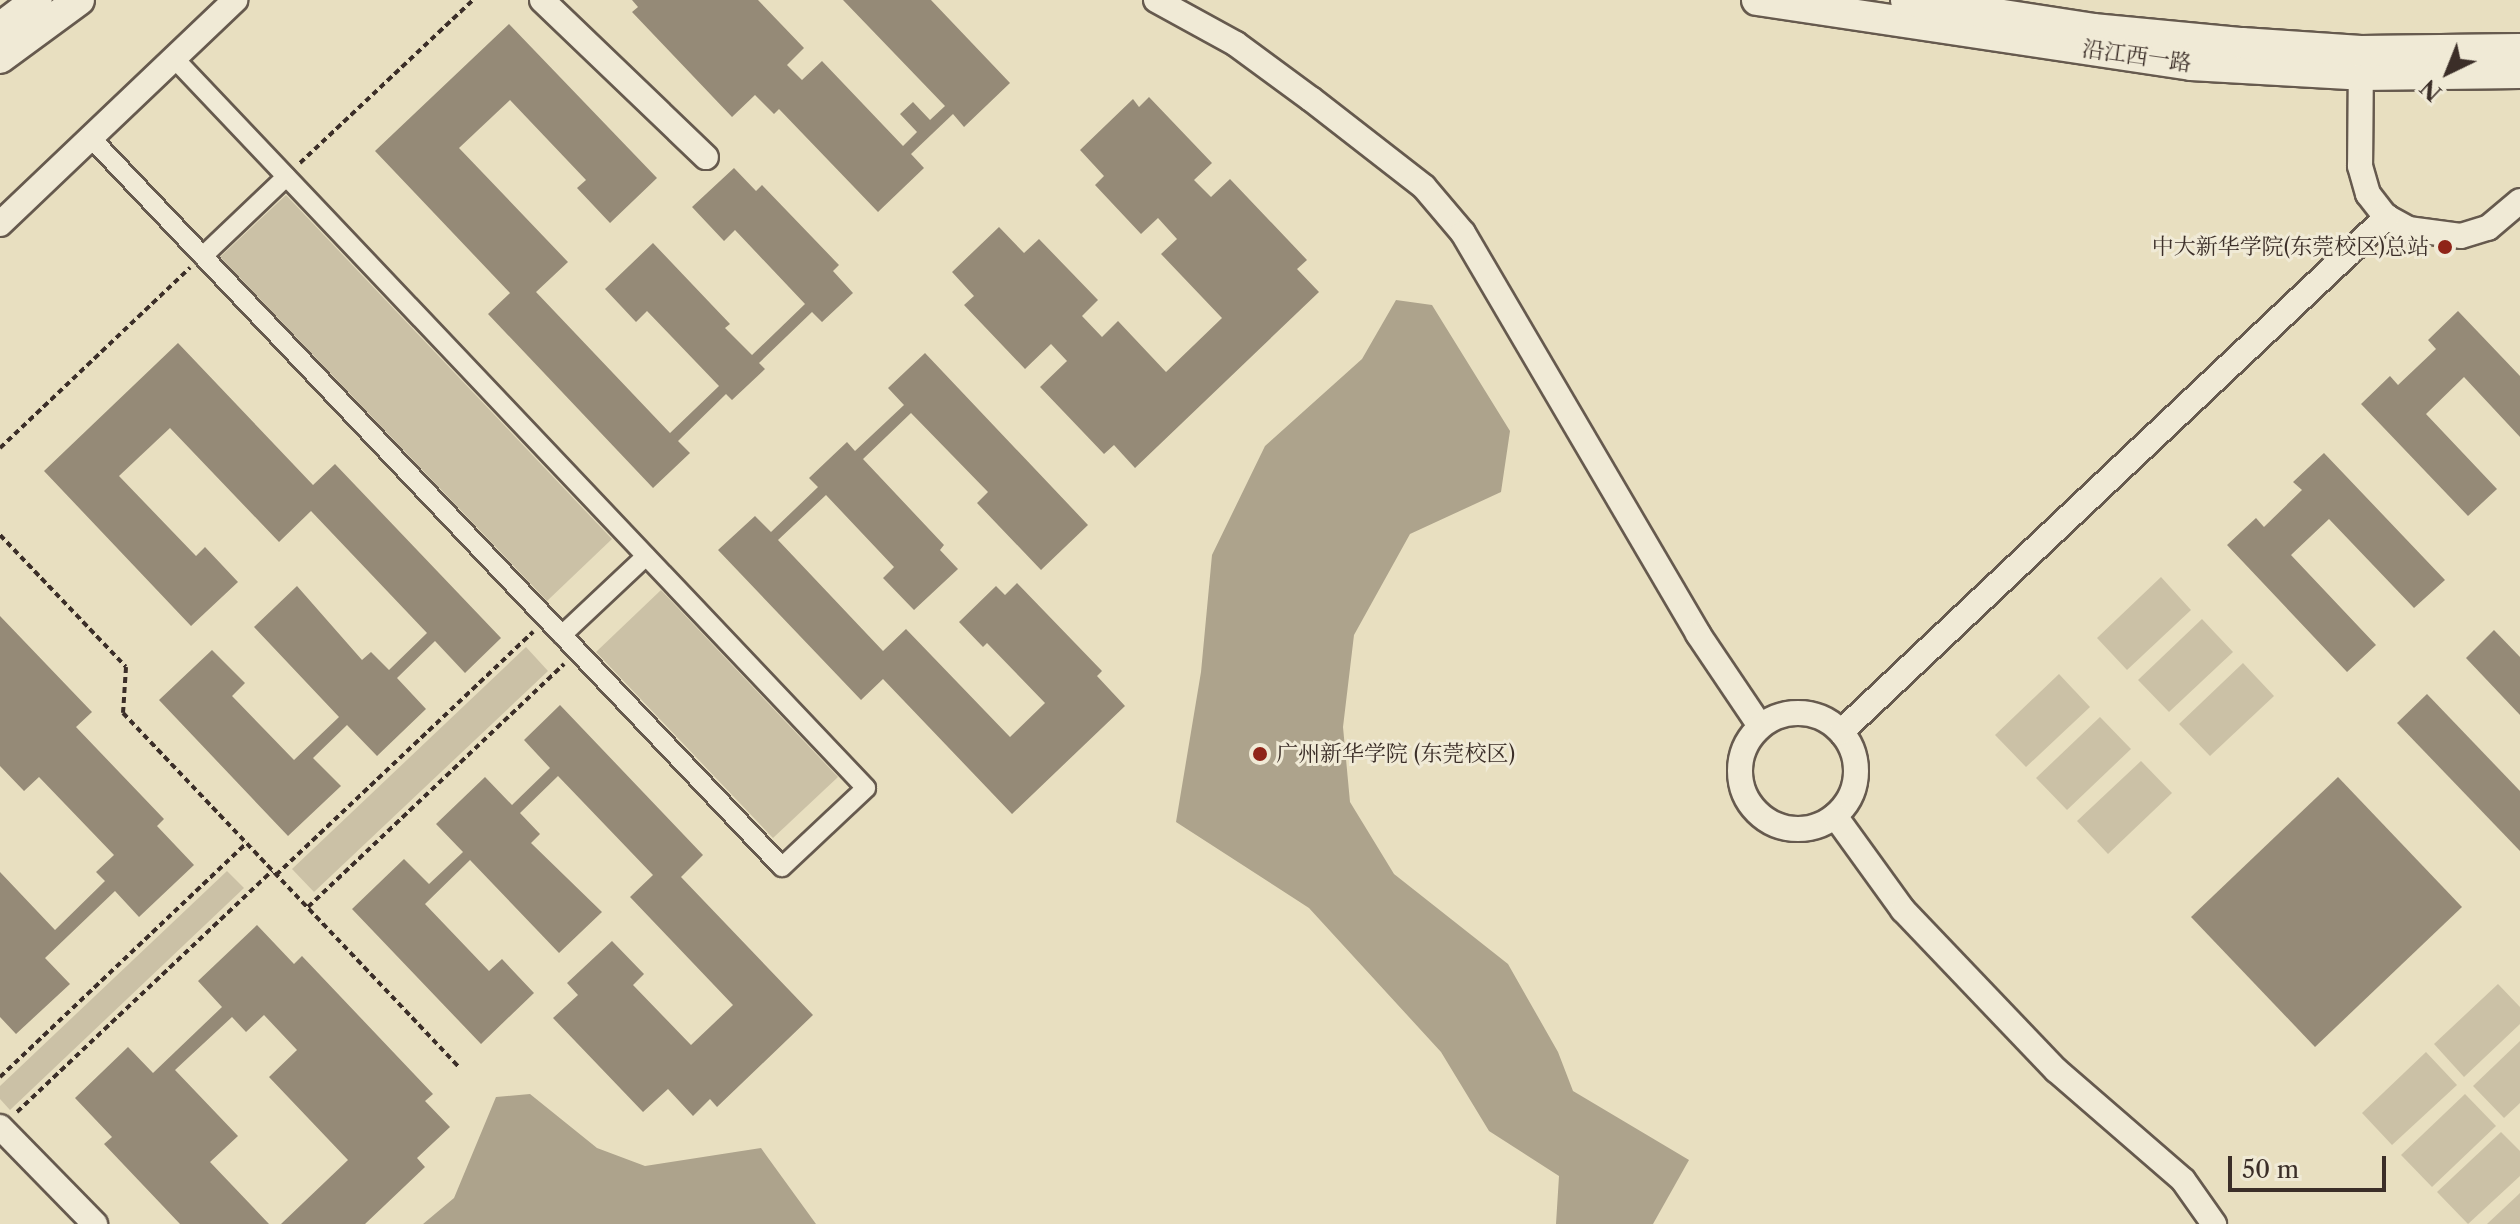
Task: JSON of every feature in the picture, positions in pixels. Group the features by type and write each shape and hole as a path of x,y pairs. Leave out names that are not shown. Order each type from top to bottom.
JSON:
{"street":[{"path":"0,28 37,0"},
{"path":"0,58 79,0"},
{"path":"0,224 235,0"},
{"path":"542,0 706,157"},
{"path":"1156,0 1236,44 1311,99 1424,187 1463,233 1683,609 1760,726"},
{"name":"沿江西一路","path":"1757,0 2191,65 2361,63 2520,49"},
{"name":"沿江西一路","path":"1906,0 2093,29 2361,63 2520,73"},
{"path":"90,137 782,867 866,788 173,57"},
{"path":"2361,63 2360,166 2368,194 2387,217 2408,229 2461,236 2488,228 2520,201"},
{"path":"203,256 286,177"},
{"path":"1841,732 2387,217"},
{"path":"562,635 646,556"},
{"path":"1795,712 1820,717 1841,732 1856,768 1851,795 1835,816 1811,828 1785,828 1751,806 1740,784 1740,758 1760,726 1795,712"},
{"path":"1835,816 1862,860 1913,921 2056,1070 2183,1180 2214,1224"},
{"path":"0,1127 95,1224"}],"path":[{"path":"286,177 473,0"},
{"path":"0,448 203,256"},
{"path":"0,535 126,667 123,713 458,1066"},
{"path":"0,1127 546,619"},
{"path":"308,907 578,651"},
{"path":"0,1077 247,843"}],"shaded area":[{"path":"286,195 612,539 547,601 220,257"},
{"path":"1396,300 1432,305 1510,431 1501,492 1410,534 1354,635 1343,727 1350,802 1394,874 1508,964 1558,1052 1573,1091 1689,1160 1653,1224 1556,1224 1559,1176 1489,1131 1441,1052 1309,908 1176,822 1201,672 1212,555 1265,446 1362,359"},
{"path":"2161,577 2191,610 2127,670 2097,638"},
{"path":"661,590 838,777 773,838 596,652"},
{"path":"2202,619 2233,652 2169,712 2138,680"},
{"path":"526,647 548,671 314,892 292,869"},
{"path":"2243,663 2274,696 2210,756 2179,724"},
{"path":"2059,674 2090,707 2026,767 1995,735"},
{"path":"2100,717 2131,749 2067,810 2036,778"},
{"path":"2141,761 2172,793 2108,854 2077,821"},
{"path":"227,871 244,888 10,1110 0,1099 0,1086"},
{"path":"2498,984 2520,1007 2520,1024 2464,1077 2434,1044"},
{"path":"2520,1041 2520,1103 2504,1118 2473,1086"},
{"path":"2426,1052 2457,1085 2392,1145 2362,1113"},
{"path":"530,1094 597,1148 645,1166 761,1148 816,1224 423,1224 454,1198 496,1097"},
{"path":"2465,1094 2496,1126 2432,1187 2401,1155"},
{"path":"2501,1132 2520,1151 2520,1176 2468,1224 2437,1192"},
{"path":"2520,1193 2520,1224 2487,1224"}],"building":[{"path":"632,0 758,0 804,48 787,65 802,80 822,61 903,146 917,132 900,114 913,102 930,120 945,106 843,0 931,0 1010,83 964,127 953,114 911,154 924,168 878,212 779,109 774,114 755,95 732,117 632,12 638,7"},
{"path":"509,24 657,178 610,223 577,188 586,180 510,100 459,148 568,262 536,292 670,433 719,386 647,311 636,322 605,289 653,243 730,324 725,328 752,355 805,304 735,230 724,241 692,207 734,168 756,191 762,185 839,265 833,271 853,293 822,322 812,312 759,363 765,369 732,400 726,394 678,441 690,453 653,488 488,314 510,293 375,151"},
{"path":"1149,97 1212,163 1194,180 1211,197 1230,179 1307,260 1297,269 1319,292 1135,468 1114,445 1104,454 1040,387 1067,361 1051,344 1025,369 964,305 974,296 952,272 999,227 1024,253 1039,239 1098,300 1082,316 1102,337 1118,321 1166,372 1222,318 1161,254 1177,239 1158,218 1141,234 1095,185 1104,176 1080,150 1133,99 1139,107"},
{"path":"2458,311 2520,376 2520,437 2464,377 2426,414 2497,489 2468,516 2361,404 2390,376 2398,385 2436,349 2428,340"},
{"path":"178,343 313,485 335,464 501,638 465,673 435,641 397,678 426,709 377,756 347,725 313,758 341,786 288,836 159,700 212,650 245,683 232,696 294,760 339,717 254,627 297,586 362,660 371,652 389,670 427,633 311,511 279,542 170,428 119,476 196,556 205,547 238,582 191,626 44,471"},
{"path":"925,353 1088,525 1041,570 977,503 988,492 911,413 863,459 944,545 940,550 958,569 914,610 883,578 894,567 826,495 778,540 883,651 906,629 1010,737 1045,703 987,643 983,647 959,622 996,586 1005,595 1017,583 1102,671 1097,676 1125,706 1012,814 883,679 861,700 718,550 755,516 771,532 818,487 809,478 847,442 855,451 904,405 888,388"},
{"path":"2324,453 2445,580 2414,608 2329,519 2291,555 2376,645 2347,672 2227,545 2256,518 2264,527 2302,490 2293,482"},
{"path":"0,616 92,712 76,727 164,819 157,826 194,865 139,917 115,891 45,958 70,984 16,1034 0,1017 0,872 55,930 105,881 96,872 114,855 39,777 24,791 0,766"},
{"path":"2494,630 2520,657 2520,715 2466,658"},
{"path":"2427,694 2520,791 2520,851 2397,723"},
{"path":"560,705 703,855 681,877 813,1015 717,1107 710,1099 693,1116 668,1089 643,1112 553,1018 578,995 567,983 612,941 644,974 633,985 691,1045 733,1005 630,897 653,875 558,776 520,813 540,834 531,843 602,912 559,953 470,860 425,904 489,971 502,959 534,993 481,1044 352,909 404,859 429,884 463,852 436,824 485,777 512,805 550,768 524,740"},
{"path":"2338,777 2462,907 2315,1047 2191,917"},
{"path":"257,925 294,964 302,956 433,1094 425,1101 450,1127 417,1158 425,1167 365,1224 281,1224 348,1160 269,1077 297,1050 264,1015 246,1032 232,1017 175,1070 238,1136 210,1162 269,1224 180,1224 104,1144 112,1137 75,1098 128,1047 153,1073 222,1007 198,981"}],"place":[{"name":"中大新华学院(东莞校区)总站","path":"2445,247"},
{"name":"广州新华学院 (东莞校区)","path":"1260,754"}]}
